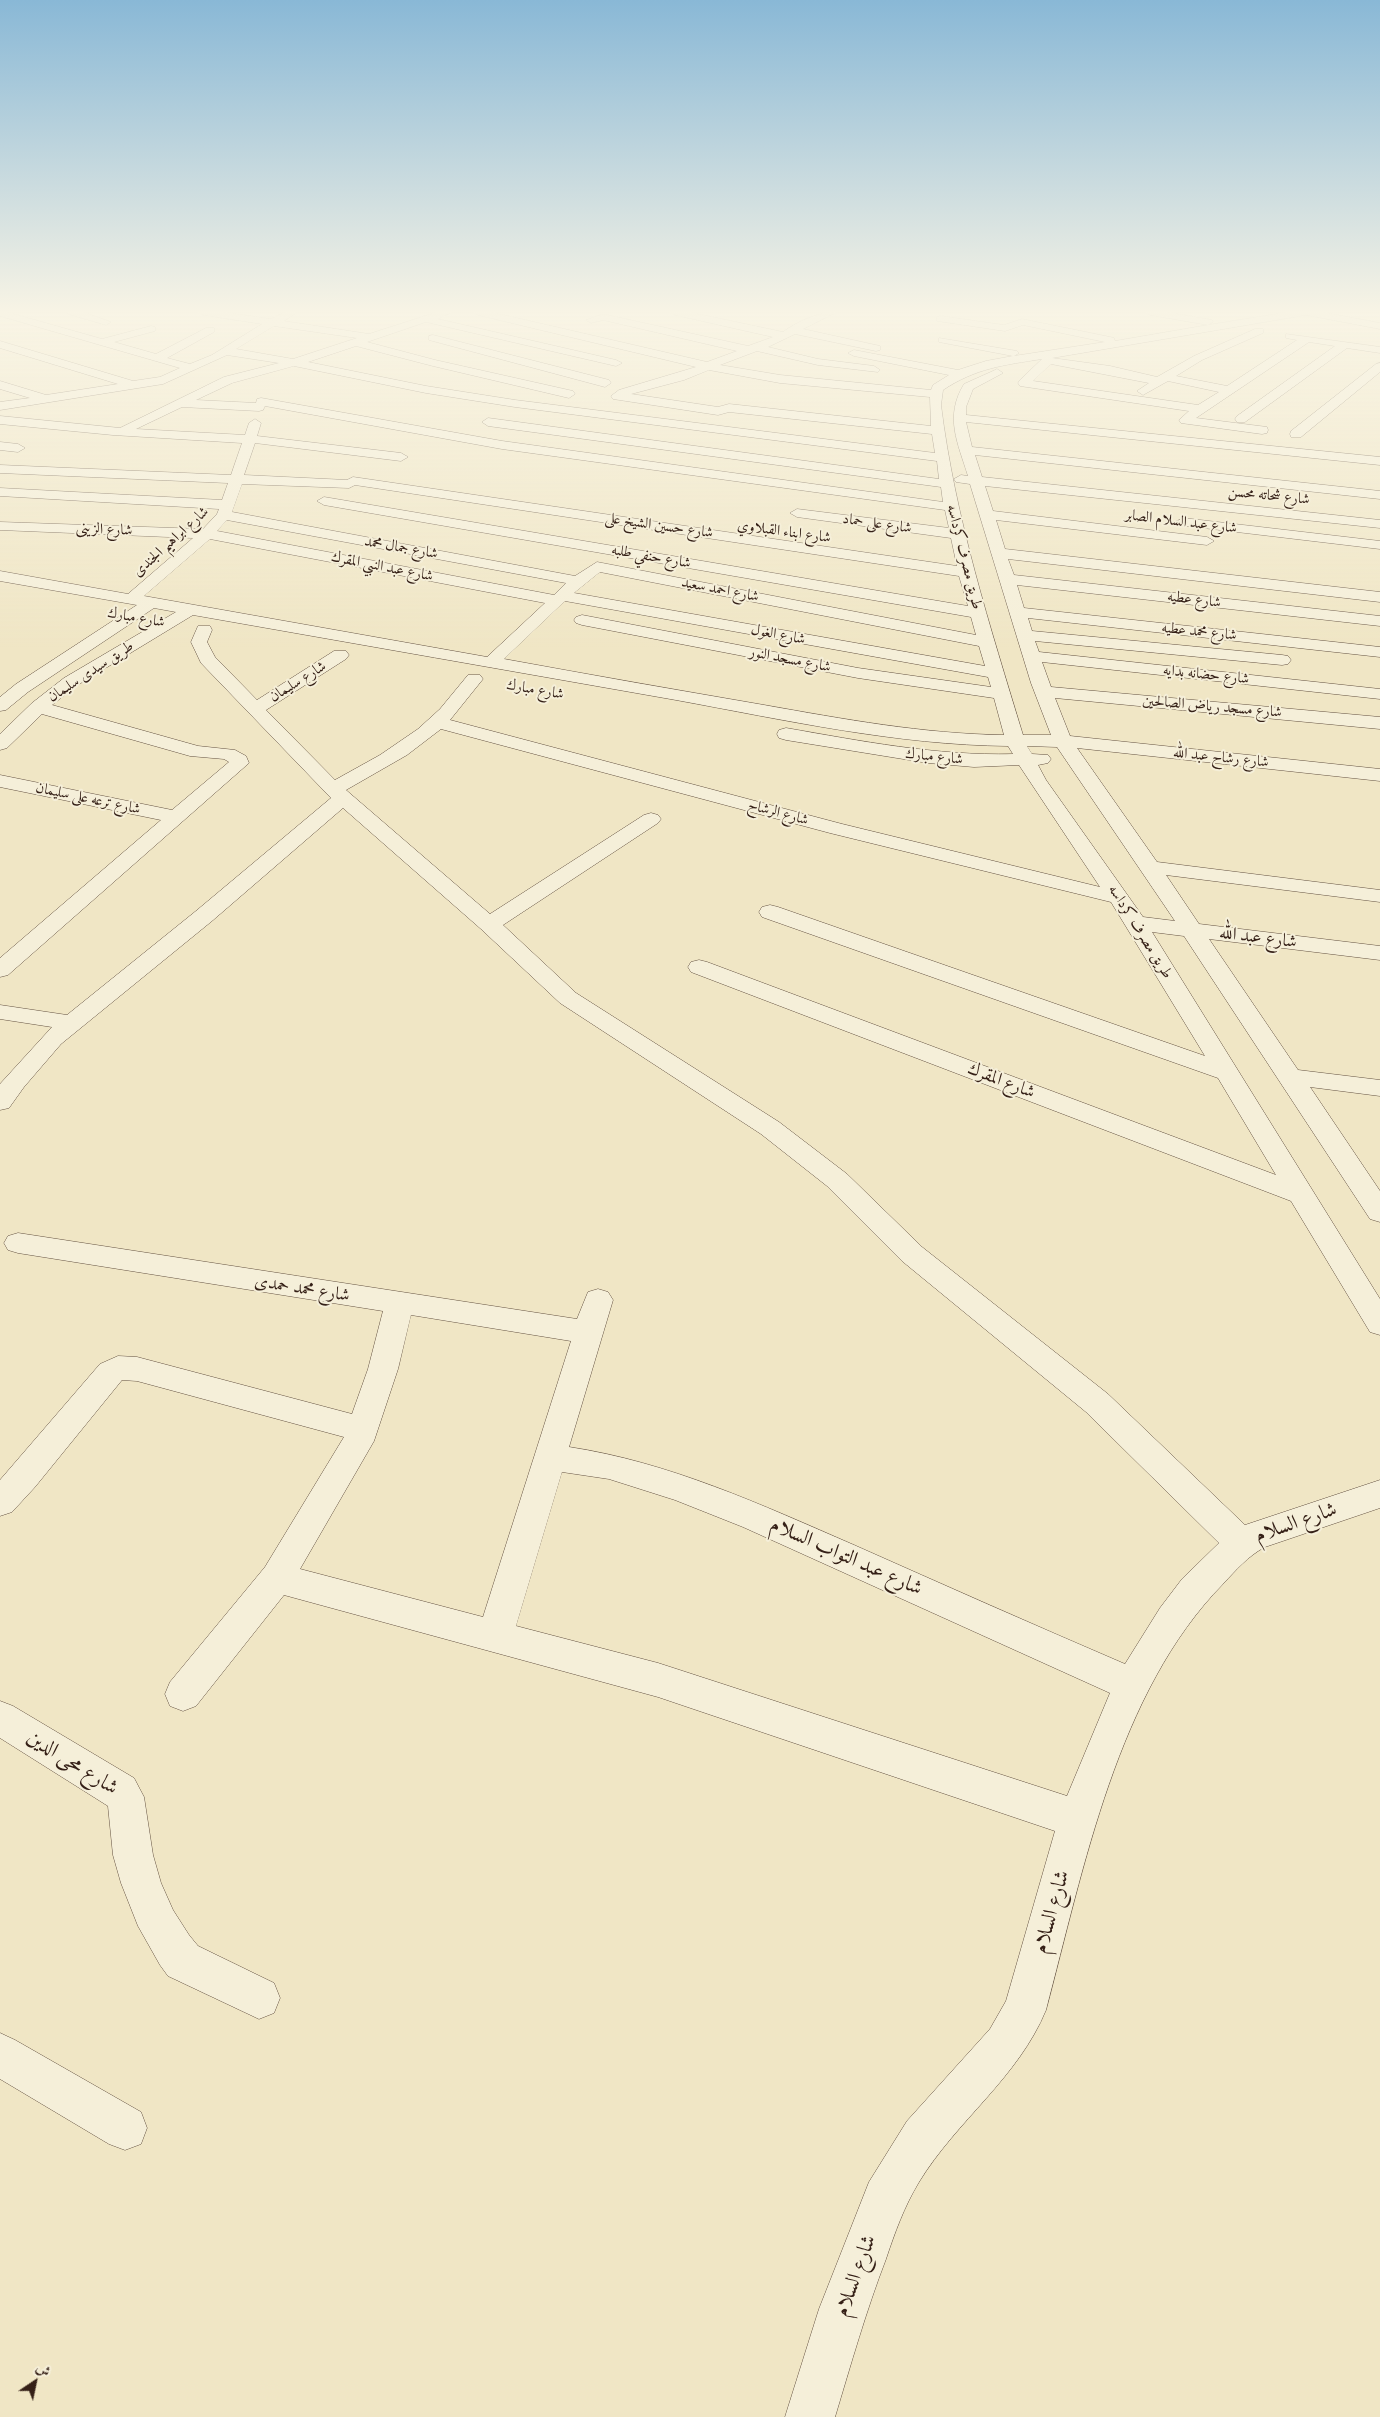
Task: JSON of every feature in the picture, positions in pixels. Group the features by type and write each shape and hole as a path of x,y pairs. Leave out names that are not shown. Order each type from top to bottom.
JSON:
{"street":[{"path":"58,425 122,430 251,435"},
{"path":"122,430 134,425"},
{"path":"3,470 47,471 230,498 363,474 406,455 164,425"},
{"name":"شارع ابراهيم الجندى","path":"131,608 207,534 230,498 251,435 257,425"},
{"path":"327,425 343,428"},
{"path":"364,425 452,436 954,521"},
{"path":"427,447 477,425"},
{"name":"شارع شحاته محسن","path":"496,425 945,480 975,475 1380,524"},
{"path":"695,425 940,453"},
{"path":"876,425 938,432"},
{"name":"طريق مصرف كرداسه","path":"938,425 945,480 964,565 1000,694 1021,750 1037,780 1136,923 1380,1324"},
{"name":"طريق مصرف كرداسه","path":"960,425 1025,635 1044,692 1068,749 1150,867 1380,1212"},
{"path":"966,425 1241,460"},
{"path":"1035,425 1117,430 1380,461"},
{"path":"1213,425 1315,436"},
{"path":"1286,433 1298,425"},
{"path":"776,427 940,453"},
{"path":"2,440 24,448 3,470"},
{"path":"967,450 1380,495"},
{"path":"6,492 66,459"},
{"path":"279,467 363,474"},
{"name":"شارع حنفي طلبه","path":"363,474 319,505 978,613"},
{"name":"شارع حسين الشيخ على","path":"363,474 964,565"},
{"path":"975,475 1380,513"},
{"path":"6,492 230,498 298,494"},
{"name":"شارع جمال محمد","path":"230,498 287,528 578,581"},
{"path":"983,499 1002,501"},
{"path":"873,509 954,521"},
{"name":"شارع على حماد","path":"797,513 954,521"},
{"path":"988,515 1223,543"},
{"path":"287,528 300,518"},
{"name":"شارع عبد السلام الصابر","path":"1167,520 1380,545"},
{"name":"شارع الزينى","path":"0,526 207,534"},
{"name":"شارع عبد النبي المقرك","path":"207,534 560,598"},
{"path":"999,552 1380,597"},
{"name":"شارع احمد سعيد","path":"490,663 592,568 599,567 986,642"},
{"name":"شارع مبارك","path":"0,576 131,608 168,624 206,625 490,663 813,720 920,736 1021,750 1068,749"},
{"name":"شارع عطيه","path":"1007,579 1380,621"},
{"name":"شارع الغول","path":"560,598 994,673"},
{"name":"شارع مبارك","path":"103,612 151,603 206,625"},
{"name":"طريق سيدى سليمان","path":"3,701 105,634 131,608"},
{"name":"شارع محمد عطيه","path":"1018,612 1380,652"},
{"name":"شارع مسجد النور","path":"582,620 858,673 1000,694"},
{"name":"طريق سيدى سليمان","path":"0,744 38,707 88,670 138,641 168,624 206,625"},
{"path":"206,625 199,642 203,653 338,794 489,924 568,998 770,1128 837,1180 912,1254 1097,1403 1241,1543"},
{"path":"105,634 138,641"},
{"path":"1025,635 1301,662"},
{"path":"311,650 359,658"},
{"name":"شارع سليمان","path":"255,709 340,655"},
{"name":"شارع حضانه بدايه","path":"1032,656 1380,694"},
{"path":"530,689 546,673"},
{"name":"شارع مبارك","path":"454,676 492,682"},
{"path":"0,1102 39,1054 72,1023 204,916 338,794 402,751 437,722 474,679"},
{"name":"شارع مسجد رياض الصالحين","path":"1044,692 1380,722"},
{"path":"0,970 239,763 237,757 228,754 197,752 38,707"},
{"name":"شارع الرشاح","path":"437,722 837,829 1120,898"},
{"name":"شارع مبارك","path":"773,732 928,757 974,761 1021,750"},
{"name":"شارع رشاح عبد الله","path":"1068,749 1380,775"},
{"name":"شارع ترعه على سليمان","path":"0,781 176,817"},
{"path":"489,924 651,819"},
{"path":"1150,867 1380,896"},
{"path":"770,912 1228,1073"},
{"name":"شارع عبد الله","path":"1136,923 1380,953"},
{"name":"شارع المقرك","path":"700,967 1302,1195"},
{"path":"0,1012 72,1023"},
{"path":"1290,1077 1380,1088"},
{"name":"شارع محمد حمدى","path":"18,1243 588,1332"},
{"path":"495,1636 598,1300"},
{"path":"183,1694 277,1578 358,1441 383,1370 399,1304"},
{"path":"0,1502 23,1478 111,1372 118,1368 137,1369 362,1429"},
{"name":"شارع عبد التواب السلام","path":"550,1457 609,1466 683,1488 755,1517 1132,1685"},
{"name":"شارع السلام","path":"810,2417 842,2309 885,2198 903,2166 923,2137 1006,2044 1025,2010 1078,1819 1115,1722 1132,1685 1172,1619 1194,1590 1241,1543 1254,1536 1380,1494"},
{"path":"277,1578 658,1680 1078,1819"},
{"name":"شارع محى الدين","path":"0,1718 120,1791 125,1797 133,1856 150,1906 175,1952 182,1961 259,1998"},
{"path":"0,2055 125,2128"}]}
